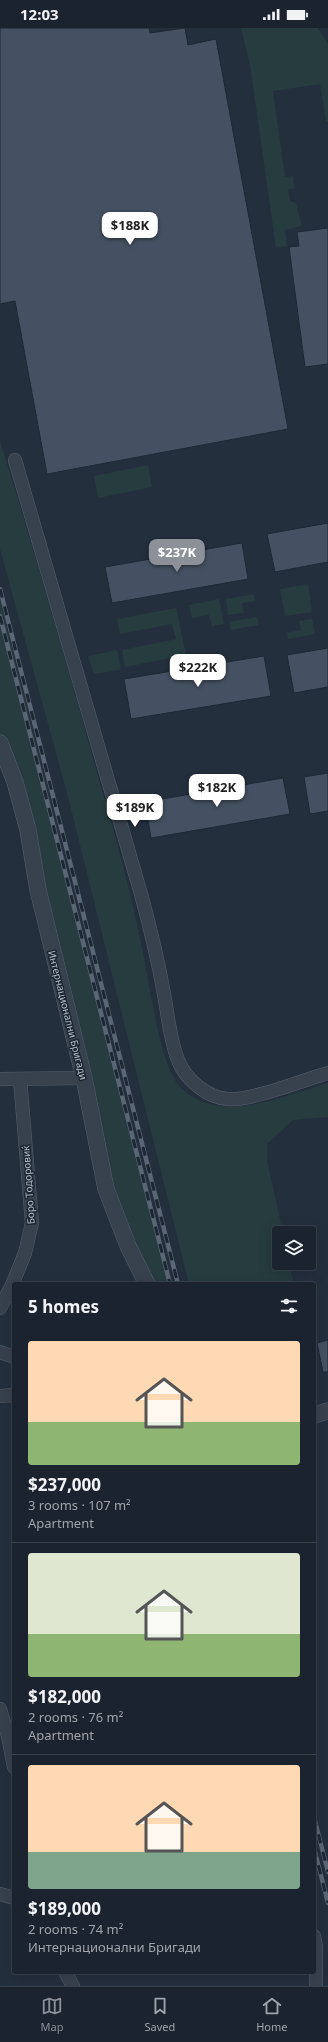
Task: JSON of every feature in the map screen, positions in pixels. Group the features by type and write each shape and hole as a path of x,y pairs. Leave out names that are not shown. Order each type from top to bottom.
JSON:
{"street":[{"path":"15,460 145,908 156,951 178,1061 190,1079 199,1087 213,1096 229,1099 251,1096 328,1073"},
{"name":"Интернационални Бригади","path":"0,743 15,782 28,830 38,890 84,1078 106,1189 128,1246 146,1282"},
{"path":"0,1079 84,1078"},
{"name":"Боро Тодоровиќ","path":"13,1282 25,1253 32,1223 20,1079"},
{"name":"Боро Тодоровиќ","path":"0,1308 12,1285"},
{"path":"0,1352 12,1356"},
{"path":"0,1396 12,1395"},
{"path":"316,1414 328,1411"},
{"path":"0,1710 8,1736 12,1757"},
{"path":"0,1894 12,1897"},
{"path":"316,1947 316,1986"},
{"path":"66,1974 73,1986"}],"green space":[{"path":"241,28 318,28 328,44 328,121 326,121 320,84 273,91 285,177 293,176 294,188 288,189 290,201 296,203 302,226 285,230 287,246 276,248 250,65"},
{"path":"0,441 50,605 116,839 139,934 157,1028 168,1065 175,1079 182,1089 198,1100 215,1105 234,1106 273,1100 328,1083 328,1117 293,1120 267,1144 267,1160 281,1226 272,1226 272,1270 291,1270 294,1282 189,1282 67,793 0,549"},
{"path":"148,465 152,487 98,498 94,476"},
{"path":"308,584 312,612 285,616 280,589"},
{"path":"254,594 255,601 242,603 244,613 228,615 226,599"},
{"path":"219,599 224,624 212,626 209,615 192,618 189,605"},
{"path":"0,601 170,1282 150,1282 118,1203 0,736"},
{"path":"176,608 186,655 125,667 122,650 176,639 172,624 120,634 117,619"},
{"path":"257,617 259,625 231,630 229,622"},
{"path":"312,619 315,634 288,639 287,633 301,630 299,621"},
{"path":"117,650 121,670 94,674 88,656"}],"building":[{"path":"0,28 149,28 150,33 185,28 188,45 216,39 288,429 47,474 15,301 0,304"},
{"path":"328,228 328,364 305,367 289,247 299,246 297,232"},
{"path":"328,523 328,562 275,572 267,534"},
{"path":"242,543 248,579 112,603 105,567"},
{"path":"328,648 328,687 294,693 287,655"},
{"path":"264,656 271,696 131,719 124,679"},
{"path":"328,773 328,811 310,814 304,777"},
{"path":"283,778 290,814 151,838 145,802"},
{"path":"328,1340 328,1372 323,1372 317,1343"}],"railway":[{"path":"0,589 177,1282"},
{"path":"0,616 169,1282"},
{"path":"316,1825 328,1872"},
{"path":"316,1856 328,1903"}]}
